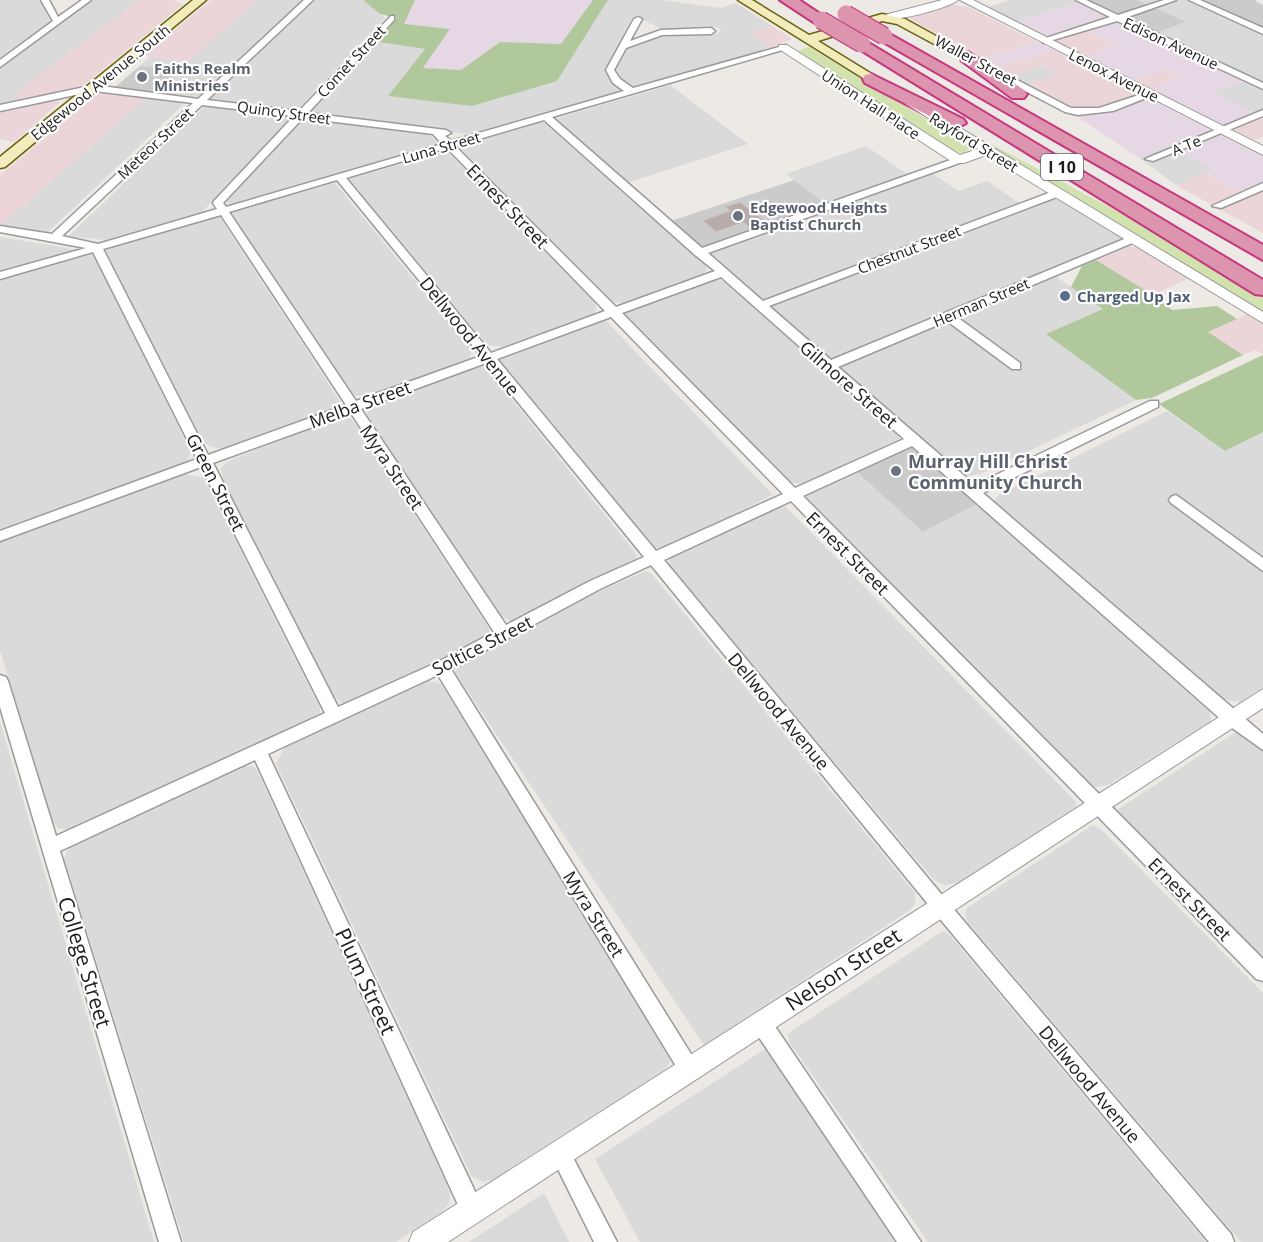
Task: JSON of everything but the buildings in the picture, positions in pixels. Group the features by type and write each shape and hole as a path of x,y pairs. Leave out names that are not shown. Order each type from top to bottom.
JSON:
{"highway":[{"name":"I 10","path":"788,0 1263,289"},
{"name":"I 10","path":"830,5 1259,252"},
{"path":"968,57 1127,170 1259,252"},
{"path":"871,79 1191,247"}],"main road":[{"name":"Edgewood Avenue South","path":"0,164 94,88 196,0"},
{"path":"744,0 807,40"},
{"name":"Luna Street","path":"807,40 882,17"},
{"name":"Waller Street","path":"882,17 901,21 968,57"},
{"name":"Rayford Street","path":"807,40 871,79"}],"street":[{"path":"45,0 57,22"},
{"path":"0,64 87,0"},
{"name":"Meteor Street","path":"54,238 309,0"},
{"name":"Luna Street","path":"882,17 931,0"},
{"name":"Luna Street","path":"882,17 895,16 953,0"},
{"name":"Lenox Avenue","path":"965,0 1263,151"},
{"name":"Edison Avenue","path":"1080,0 1263,86"},
{"path":"1046,41 1172,0"},
{"path":"1193,0 1263,31"},
{"name":"Comet Street","path":"221,210 218,203 391,18"},
{"path":"631,92 616,81 610,70 622,46 642,23 661,33"},
{"path":"622,46 661,33 711,31"},
{"name":"Luna Street","path":"0,276 807,40"},
{"name":"Union Hall Place","path":"783,47 959,160"},
{"name":"Waller Street","path":"968,57 1068,110 1079,113 1098,112 1151,94"},
{"name":"Rayford Street","path":"871,79 985,151 1263,318"},
{"name":"Quincy Street","path":"0,108 94,88 475,137"},
{"name":"A Te","path":"1150,159 1263,113"},
{"name":"Gilmore Street","path":"545,117 1230,718 1263,743"},
{"name":"Ernest Street","path":"436,132 610,312 1263,972"},
{"path":"699,253 985,151"},
{"name":"Dellwood Avenue","path":"339,176 652,558 1223,1242"},
{"path":"1216,206 1263,186"},
{"name":"Chestnut Street","path":"759,306 1058,193"},
{"name":"Myra Street","path":"221,210 504,634"},
{"path":"0,229 96,248"},
{"name":"Herman Street","path":"830,366 1133,238"},
{"name":"Green Street","path":"96,248 335,717"},
{"name":"Melba Street","path":"0,536 721,273"},
{"path":"948,316 1016,366"},
{"path":"973,492 1154,404"},
{"name":"Soltice Street","path":"50,847 441,667 595,585 652,558 913,440"},
{"path":"1176,500 1263,566"},
{"name":"Myra Street","path":"441,667 689,1069"},
{"name":"College Street","path":"0,681 170,1242"},
{"name":"Nelson Street","path":"423,1242 1263,697"},
{"name":"Plum Street","path":"259,752 472,1210"},
{"path":"761,1023 910,1242"},
{"path":"560,1153 606,1242"}],"shaded area":[{"path":"0,0 40,0 51,23 0,60"},
{"path":"92,0 139,0 17,93 19,102 0,105 0,68"},
{"path":"139,0 173,0 183,4 84,85 19,102 17,93"},
{"path":"211,0 257,0 187,62 143,56"},
{"path":"257,0 304,0 200,96 190,98 154,93 178,71 140,66 150,57 187,62"},
{"path":"312,0 363,0 385,18 298,109 209,99 209,96"},
{"path":"415,0 593,0 561,44 500,42 462,70 423,68 450,29 403,24"},
{"path":"608,0 660,0 721,8 736,3 772,26 749,33 770,48 640,86 629,86 614,72 616,64 627,47 663,35 717,34 722,29 708,26 666,31 637,17 631,19 606,72 622,91 483,132 467,134 310,112 311,107 372,41 425,49 389,95 557,81"},
{"path":"1011,0 1084,0 1017,22 988,7"},
{"path":"1084,0 1252,78 1213,92 1254,113 1223,125 1151,89 1182,77 1165,69 1134,80 1087,57 1118,46 1085,30 1054,40 1017,22"},
{"path":"1084,0 1137,0 1186,22 1155,33"},
{"path":"1137,0 1197,0 1263,29 1263,110 1254,113 1212,92 1251,79 1155,33 1185,22"},
{"path":"1197,0 1257,0 1255,1 1263,5 1263,29"},
{"path":"947,4 969,7 1037,42 980,59 911,19 911,15"},
{"path":"772,26 792,39 770,48 749,33"},
{"path":"1085,30 1119,47 1087,57 1054,40"},
{"path":"1037,42 1054,50 997,68 980,59"},
{"path":"1054,50 1140,94 1114,104 1074,110 1028,85 1058,73 1043,66 1012,76 997,68"},
{"path":"140,66 179,70 154,93 114,88"},
{"path":"1043,66 1059,74 1028,85 1012,76"},
{"path":"1165,69 1183,78 1151,89 1134,80"},
{"path":"670,85 748,144 627,183 554,119"},
{"path":"110,92 148,96 0,226 0,175 97,95"},
{"path":"1140,94 1263,157 1263,189 1247,195 1205,173 1213,170 1169,146 1138,157 1081,119 1074,110 1114,104"},
{"path":"148,96 186,102 47,233 0,226"},
{"path":"47,100 60,102 14,142 0,139 0,111"},
{"path":"207,104 284,114 291,118 202,212 104,240 69,236"},
{"path":"1254,113 1263,117 1263,137 1254,140 1223,125"},
{"path":"310,118 427,133 439,143 233,204 226,202 298,121"},
{"path":"541,122 548,124 705,263 707,270 703,274 623,303 607,301 456,147"},
{"path":"866,146 910,176 828,205 786,174"},
{"path":"1169,146 1214,170 1176,185 1138,157"},
{"path":"447,151 596,304 595,314 503,347 487,345 349,179"},
{"path":"1205,173 1247,195 1263,189 1263,233 1176,185"},
{"path":"933,174 959,191 987,181 1021,204 767,300 758,299 710,256 712,251"},
{"path":"794,180 828,205 708,247 699,247 671,221"},
{"path":"335,183 472,350 469,359 369,396 354,396 230,213"},
{"path":"1051,199 1061,200 1119,233 1121,239 838,358 826,358 770,307"},
{"path":"219,216 341,403 335,409 233,446 220,448 211,447 203,441 104,249"},
{"path":"0,237 79,250 5,273 0,272"},
{"path":"1129,246 1142,249 1189,278 1153,295 1096,260"},
{"path":"88,253 93,254 191,453 182,465 0,533 0,279"},
{"path":"1055,276 1104,309 1047,334 1136,400 980,474 968,476 958,472 839,368 944,322 955,325 1016,371 1023,368 958,318"},
{"path":"715,279 728,283 899,435 899,439 803,484 787,482 622,314"},
{"path":"1248,314 1263,323 1263,354 1255,350 1243,355 1208,332"},
{"path":"598,321 606,321 773,495 664,548 654,548 499,360"},
{"path":"475,366 486,367 637,555 636,559 521,619 511,621 502,617 366,415 370,408"},
{"path":"1167,411 1225,451 1263,432 1263,560 1177,494 1170,498 1263,570 1263,687 1241,702 1218,699 993,502 999,495"},
{"path":"337,416 350,418 354,422 490,630 488,635 352,703 342,703 334,697 226,487 220,469 229,461"},
{"path":"910,446 977,504 923,532 856,471"},
{"path":"856,471 923,532 977,504 1209,707 1211,721 1108,785 1096,787 1087,783 806,504 805,496 809,492"},
{"path":"184,474 204,478 320,708 320,714 315,719 69,830 58,828 52,821 0,650 0,541"},
{"path":"780,505 785,506 1076,802 1075,807 958,883 944,885 934,880 670,567 669,557"},
{"path":"645,571 651,573 915,893 915,904 910,910 704,1045 455,672 463,662 551,613"},
{"path":"426,680 441,684 669,1052 670,1062 666,1069 494,1179 484,1182 472,1177 276,764 284,748"},
{"path":"0,722 154,1242 0,1242"},
{"path":"1236,732 1250,739 1263,751 1263,960 1120,819 1117,810"},
{"path":"241,766 252,766 257,770 450,1194 449,1204 441,1212 396,1242 184,1242 64,858 69,847 79,840"},
{"path":"1093,825 1102,830 1263,993 1263,1242 1241,1242 967,921 965,913 967,908"},
{"path":"943,931 948,933 1206,1242 928,1242 790,1043 787,1034"},
{"path":"765,1049 771,1054 898,1242 640,1242 595,1159"},
{"path":"544,1193 569,1242 469,1242"}],"green space":[{"path":"363,0 415,0 404,24 450,29 423,68 461,70 500,42 561,44 593,0 608,0 557,81 472,106 388,96 425,49 372,41 397,18 380,14"},
{"path":"809,47 967,143 969,149 963,153 952,151 797,51"},
{"path":"955,125 1199,255 1263,294 1263,313"},
{"path":"1096,260 1153,295 1172,310 1217,306 1237,319 1208,332 1243,355 1152,398 1136,400 1046,334 1103,309 1071,287 1082,266"},
{"path":"1263,355 1263,432 1225,451 1159,404"}],"place":[{"name":"Faiths Realm Ministries","path":"142,77"},
{"name":"Edgewood Heights Baptist Church","path":"738,216"},
{"name":"Charged Up Jax","path":"1065,296"},
{"name":"Murray Hill Christ Community Church","path":"896,471"}]}
